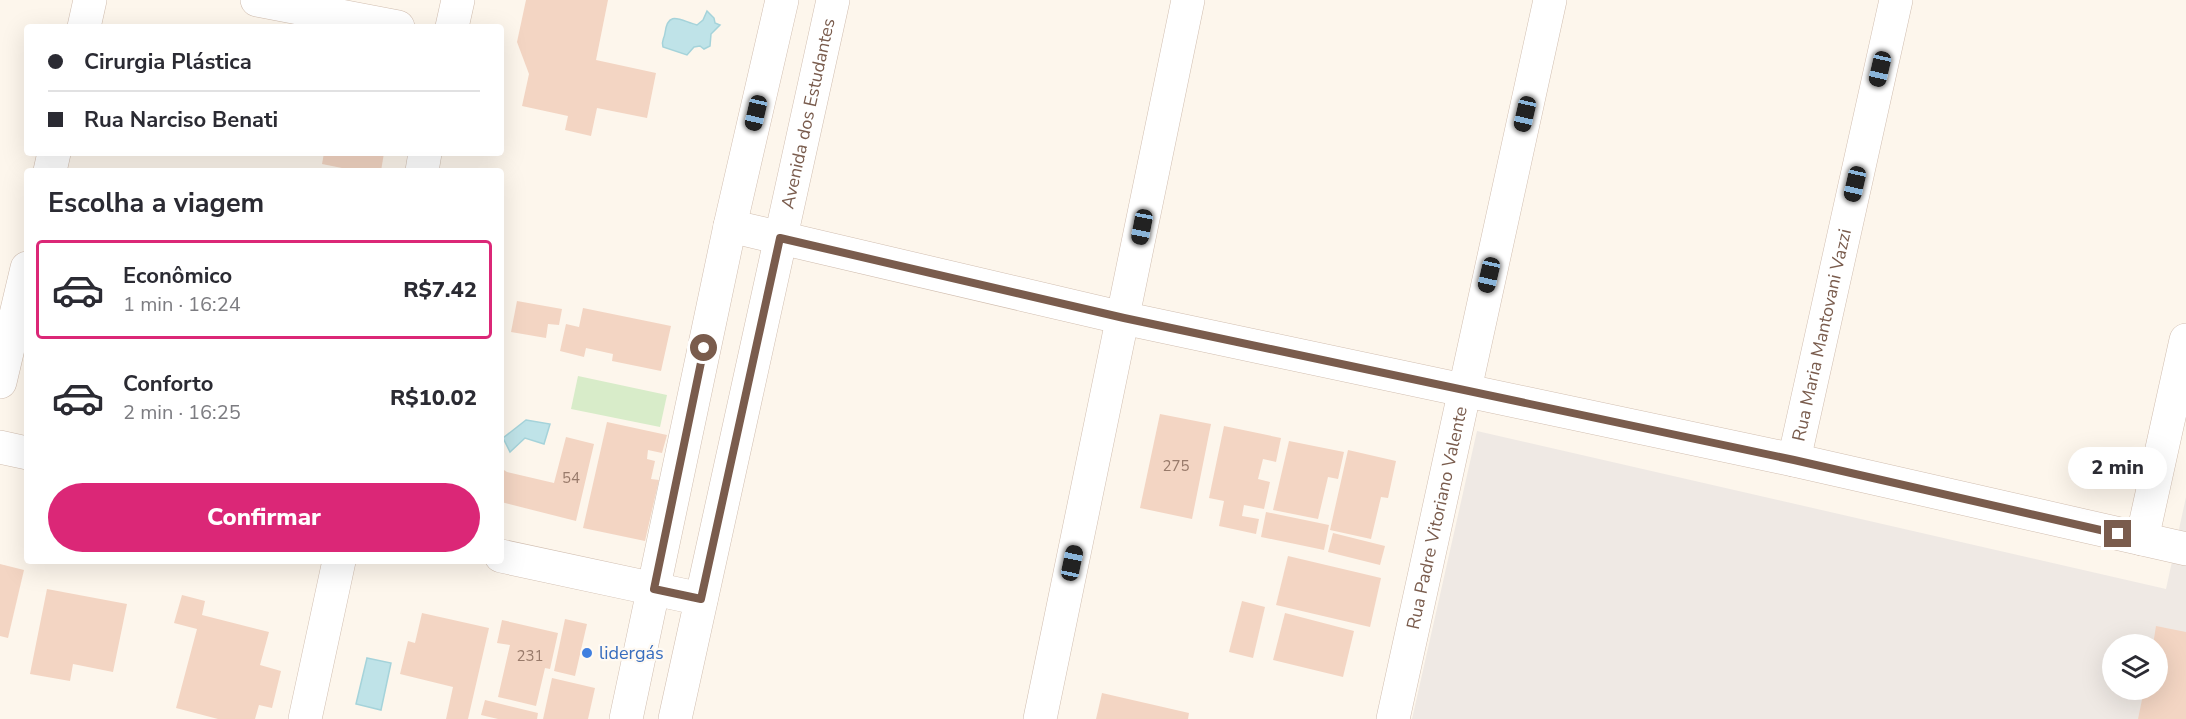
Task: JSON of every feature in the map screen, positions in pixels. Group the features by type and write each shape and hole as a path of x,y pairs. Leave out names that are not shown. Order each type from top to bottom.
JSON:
{"street":[{"path":"85,24 90,0"},
{"path":"257,0 382,24"},
{"path":"453,24 458,0"},
{"path":"626,719 730,226 782,0"},
{"name":"Avenida dos Estudantes","path":"675,719 833,0"},
{"path":"1040,719 1188,0"},
{"name":"Rua Padre Vitoriano Valente","path":"1393,719 1550,0"},
{"name":"Rua Maria Mantovani Vazzi","path":"1794,460 1896,0"},
{"path":"730,226 1124,318 1794,460 2186,549"},
{"path":"0,382 24,281"},
{"path":"2142,539 2186,340"},
{"path":"0,447 24,452"},
{"path":"504,557 701,599"},
{"path":"305,719 338,564"}],"shaded area":[{"path":"1477,431 2166,589 2186,497 2186,719 1412,719"}],"green space":[{"path":"578,376 667,395 660,427 571,409"}],"water":[{"path":"707,11 714,18 715,23 720,25 711,34 710,46 704,49 700,46 694,47 687,55 663,47 662,41 669,21 676,18 697,25 703,20"},
{"path":"526,420 550,424 544,444 525,438 510,452 504,437"},
{"path":"367,658 391,663 381,710 356,704"}],"building":[{"path":"526,0 608,0 596,60 656,73 647,118 597,108 591,136 565,130 568,116 522,106 529,74 517,42"},
{"path":"323,156 384,156 382,168 342,168 322,164"},
{"path":"517,301 562,309 559,325 548,324 546,338 511,332"},
{"path":"583,308 671,326 661,371 612,361 613,354 586,348 584,357 560,351 566,324 579,327"},
{"path":"1160,414 1211,424 1192,519 1140,508"},
{"path":"607,422 667,435 662,453 648,450 647,459 655,461 651,479 659,480 645,541 583,528"},
{"path":"1224,426 1281,438 1276,462 1263,459 1258,479 1270,482 1264,509 1244,505 1242,516 1259,519 1256,534 1219,526 1224,501 1209,498"},
{"path":"566,437 594,444 576,521 504,503 504,470 554,483"},
{"path":"1289,441 1344,452 1338,479 1328,477 1318,519 1273,510"},
{"path":"1348,450 1396,461 1388,498 1381,497 1371,539 1330,530"},
{"path":"1266,512 1329,525 1324,550 1261,537"},
{"path":"1333,533 1385,546 1380,565 1328,552"},
{"path":"1288,556 1381,578 1370,627 1276,605"},
{"path":"0,564 24,570 8,638 0,636"},
{"path":"47,589 127,604 113,672 73,664 70,681 30,674"},
{"path":"182,595 205,601 202,615 269,632 260,665 281,671 272,708 259,705 255,719 218,719 176,708 197,629 174,623"},
{"path":"1242,601 1265,607 1253,658 1229,652"},
{"path":"422,613 489,628 468,719 446,719 453,687 400,674 408,641 415,643"},
{"path":"1285,613 1354,631 1343,677 1273,660"},
{"path":"565,619 587,624 575,676 554,671"},
{"path":"502,620 558,633 550,669 545,668 536,706 498,697 510,645 497,643"},
{"path":"2156,626 2186,632 2186,719 2138,719 2142,700 2168,700 2168,634 2155,634"},
{"path":"552,678 595,688 588,719 543,719"},
{"path":"1102,693 1189,713 1188,719 1096,719"},
{"path":"485,700 538,713 537,719 498,719 481,715"}],"place":[{"name":"lidergás","path":"587,653"}],"route":[{"path":"704,348 654,589 701,599 780,238 1124,318 1794,460 2118,534"}]}
